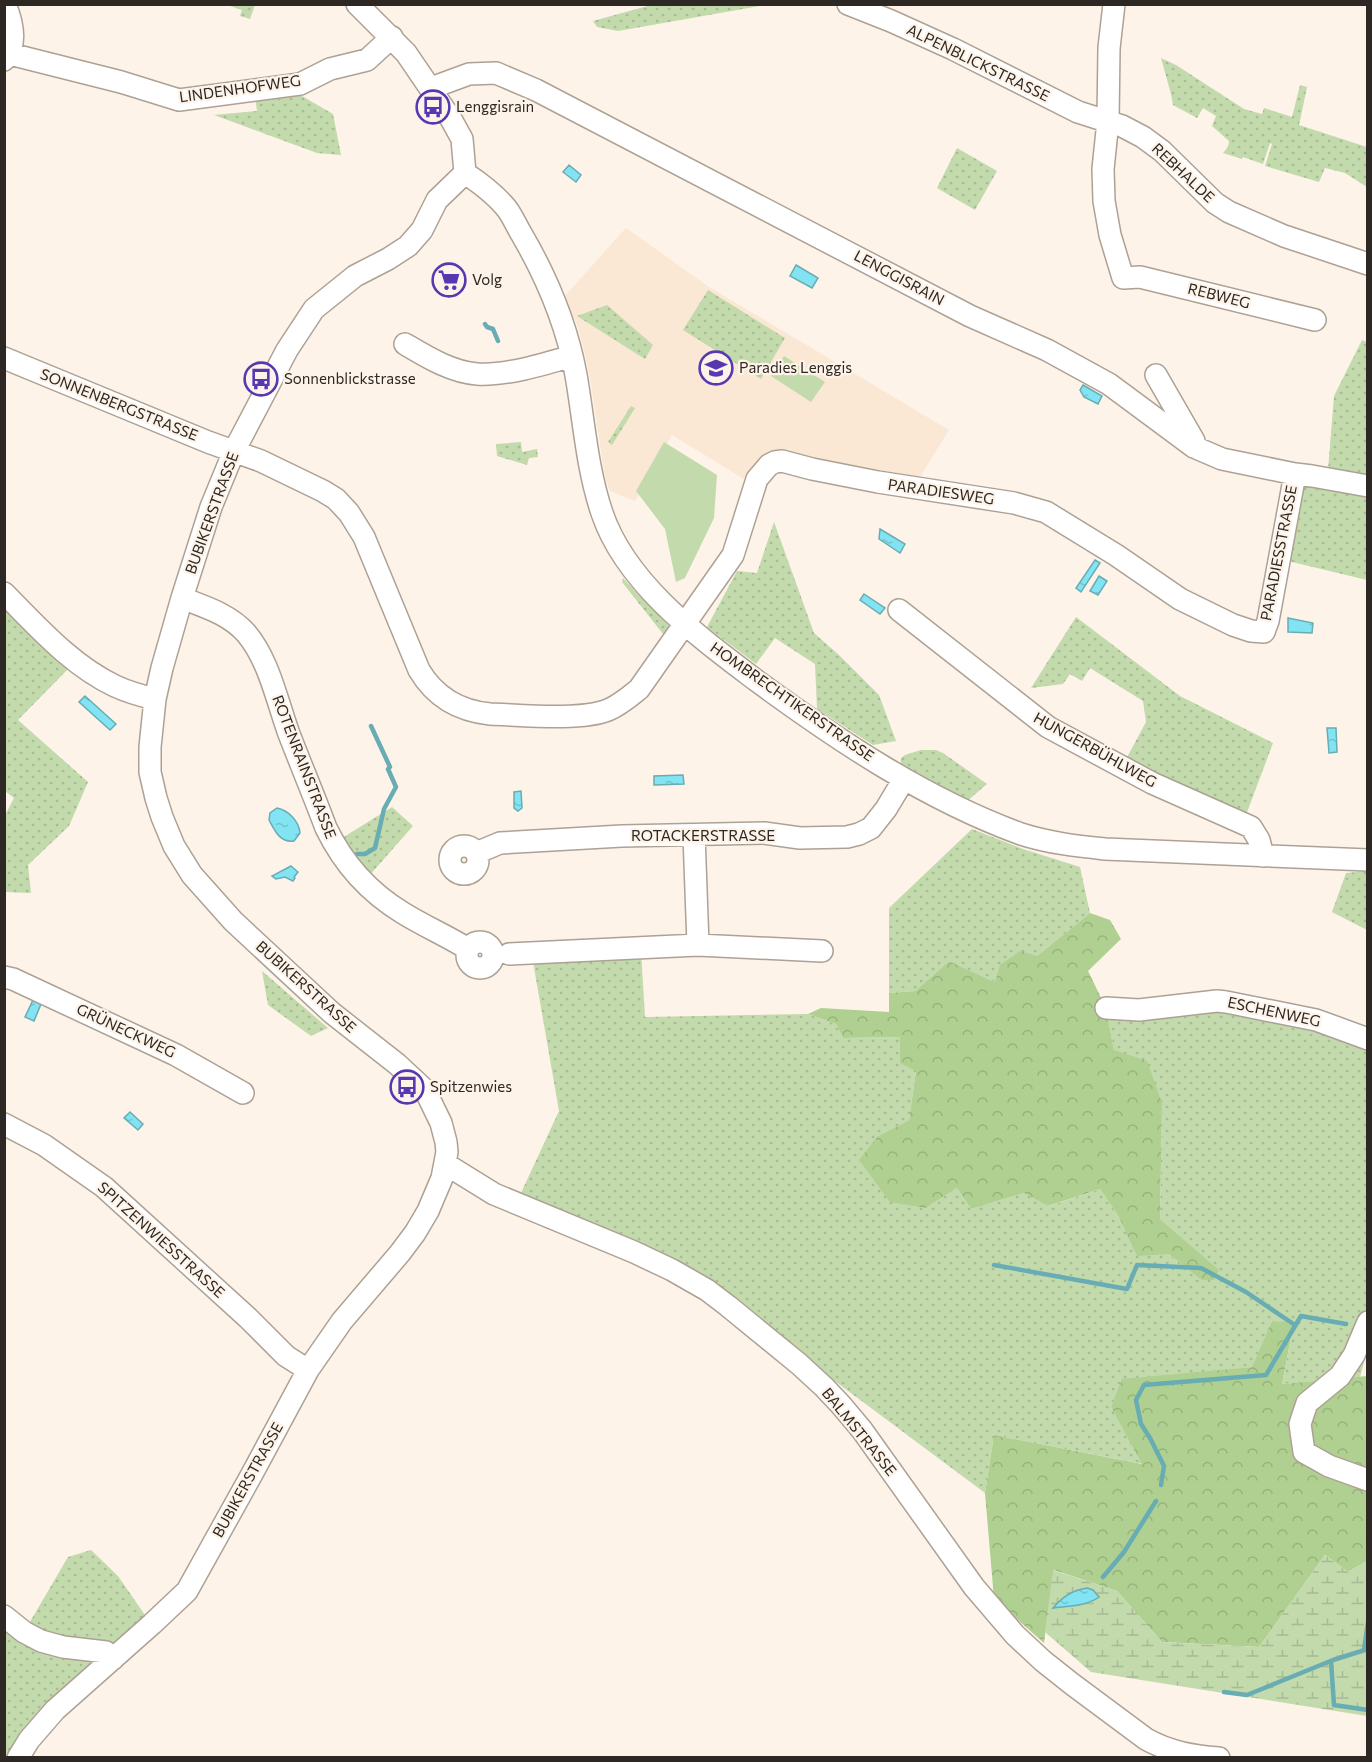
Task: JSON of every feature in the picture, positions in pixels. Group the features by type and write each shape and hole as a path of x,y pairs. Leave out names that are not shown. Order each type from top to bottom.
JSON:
{"street":[{"path":"5,4 13,30 7,57"},
{"path":"357,4 392,37 431,88 462,139 465,173"},
{"name":"ALPENBLICKSTRASSE","path":"849,4 953,49 1078,112 1108,121"},
{"path":"1108,121 1114,4"},
{"name":"LINDENHOFWEG","path":"7,57 121,82 179,100 300,84 330,69 367,60 392,37"},
{"name":"LENGGISRAIN","path":"431,88 469,74 496,74 536,90 970,316 1047,350 1108,384 1194,447 1222,459 1368,486"},
{"name":"REBHALDE","path":"1108,121 1143,137 1162,151 1215,203 1229,212 1284,236 1368,264"},
{"name":"REBWEG","path":"1108,121 1103,170 1104,201 1110,235 1123,278 1140,277 1315,320"},
{"name":"HOMBRECHTIKERSTRASSE","path":"465,173 483,186 507,209 537,260 552,293 572,356 591,473 602,513 622,555 651,591 721,654 836,737 904,779 972,813 1023,834 1065,845 1105,849 1368,860"},
{"name":"BUBIKERSTRASSE","path":"18,1758 29,1740 56,1710 186,1591 308,1370 342,1321 415,1233 428,1211 442,1178 446,1142 441,1123 425,1090 410,1075 332,1013 233,921 192,875 178,852 162,817 150,772 150,747 155,699 182,598 211,507 234,451 287,351 314,309 355,276 408,246 422,230 437,200 465,173"},
{"path":"405,344 432,360 476,374 499,373 572,356"},
{"name":"SONNENBERGSTRASSE","path":"4,358 234,451"},
{"path":"1156,375 1194,441 1194,447"},
{"path":"234,451 261,461 323,491 336,499 350,513 364,537 422,675 435,691 463,708 478,713 512,715 574,716 606,711 639,689 686,624"},
{"name":"PARADIESWEG","path":"686,624 733,555 757,479 769,465 782,461 867,480 1014,503 1046,512 1116,555 1180,599 1233,625 1251,631 1264,632"},
{"name":"PARADIESSTRASSE","path":"1264,632 1295,474"},
{"path":"4,593 46,635 89,671 115,686 155,699"},
{"name":"ROTENRAINSTRASSE","path":"182,598 221,613 246,633 257,649 326,828 333,843 351,868 375,893 393,907 468,949"},
{"name":"HUNGERBÜHLWEG","path":"899,610 1048,727 1152,783 1251,827 1259,840 1263,856"},
{"name":"ROTACKERSTRASSE","path":"476,853 500,843 622,836 764,833 800,838 847,837 871,828 886,809 904,779"},
{"path":"694,835 698,945"},
{"path":"509,954 698,945 822,951"},
{"name":"GRÜNECKWEG","path":"4,977 13,979 176,1054 243,1093"},
{"name":"ESCHENWEG","path":"1106,1008 1139,1010 1217,1001 1226,1002 1316,1020 1368,1039"},
{"name":"SPITZENWIESSTRASSE","path":"4,1124 44,1145 104,1187 248,1318 286,1356 308,1370"},
{"name":"BALMSTRASSE","path":"445,1166 494,1194 634,1251 707,1290 728,1306 799,1364 841,1405 862,1430 974,1587 1015,1635 1043,1661 1141,1735 1158,1745 1185,1754 1219,1758"},
{"path":"1368,1322 1354,1355 1340,1376 1307,1403 1300,1424 1305,1452 1329,1466 1368,1480"},
{"path":"4,1616 24,1632 41,1641 63,1647 106,1652 113,1659"}],"shaded area":[{"name":"Paradies Lenggis","path":"626,228 709,287 949,430 920,477 806,457 752,484 672,435 635,501 610,491 605,477 585,354 578,327 564,297"}],"green space":[{"path":"230,5 255,5 250,19 240,16 242,10"},
{"path":"651,5 766,5 618,31 597,27 593,21"},
{"path":"1161,58 1176,65 1244,109 1262,114 1264,108 1292,117 1300,85 1307,87 1299,125 1367,147 1367,187 1345,173 1325,168 1319,182 1265,166 1272,144 1270,143 1263,164 1223,153 1229,141 1212,126 1216,116 1203,108 1197,118 1173,105"},
{"path":"295,92 333,114 341,155 317,153 214,115 257,111 255,96"},
{"path":"957,148 997,171 975,210 937,188"},
{"path":"708,290 785,338 761,379 683,330"},
{"path":"607,305 653,345 645,359 577,316"},
{"path":"1362,340 1367,342 1367,477 1328,470 1334,396"},
{"path":"784,356 825,382 811,402 771,376"},
{"path":"631,406 635,408 612,445 608,442"},
{"path":"521,442 522,452 537,449 538,457 529,458 527,465 497,456 496,444"},
{"path":"664,442 717,475 714,518 685,578 676,582 665,529 636,491"},
{"path":"1303,483 1367,496 1367,580 1288,561"},
{"path":"774,522 814,633 879,695 896,741 873,745 817,709 815,664 775,638 756,664 707,627 737,571 757,573"},
{"path":"623,578 669,626 667,639 622,582"},
{"path":"5,610 70,667 18,720 88,782 69,826 28,865 31,893 5,892 5,815 14,798 5,791"},
{"path":"1076,617 1180,696 1273,743 1246,815 1125,761 1146,722 1143,701 1090,668 1082,681 1070,674 1063,684 1031,688"},
{"path":"921,750 936,750 943,753 987,784 966,802 900,768 901,758"},
{"path":"392,807 413,826 368,877 339,840"},
{"path":"972,829 1023,849 1080,867 1090,913 1037,956 995,982 949,961 915,991 889,993 889,908"},
{"path":"1368,871 1367,930 1332,912 1346,873"},
{"path":"1090,913 1110,920 1121,939 1088,971 1106,1008 1114,1050 1147,1061 1162,1103 1160,1219 1219,1270 1214,1280 1201,1280 1169,1254 1137,1256 1119,1217 1100,1189 1048,1206 1024,1193 971,1209 957,1188 926,1208 890,1202 859,1160 878,1136 909,1120 916,1071 900,1063 900,1037 843,1038 836,1024 808,1014 821,1008 889,1012 889,993 915,991 949,961 995,982 1000,965 1020,951 1037,956"},
{"path":"641,951 645,1017 808,1014 836,1024 843,1038 900,1037 916,1071 909,1120 878,1136 926,1208 957,1188 971,1209 1024,1193 1049,1206 1100,1189 1119,1217 1201,1280 1218,1270 1160,1219 1162,1103 1114,1050 1106,1008 1196,1003 1367,1039 1368,1347 1360,1377 1282,1384 1294,1323 1272,1321 1253,1367 1123,1380 1111,1407 1143,1464 994,1435 985,1493 816,1367 697,1271 521,1193 559,1111 532,956"},
{"path":"262,971 328,1028 311,1036 268,1005"},
{"path":"1272,1321 1294,1322 1282,1384 1367,1376 1367,1561 1348,1572 1325,1555 1259,1647 1162,1642 1117,1591 1054,1570 1044,1643 994,1599 985,1493 994,1435 1142,1464 1111,1407 1122,1379 1252,1367"},
{"path":"91,1550 118,1576 147,1618 113,1659 24,1632 68,1557"},
{"path":"1325,1555 1348,1572 1367,1561 1367,1716 1091,1672 1045,1632 1053,1570 1117,1591 1162,1642 1259,1647"},
{"path":"4,1621 100,1657 8,1758 4,1757"}],"water":[{"path":"569,165 581,175 576,182 563,172"},
{"path":"796,265 818,278 812,288 790,276"},
{"path":"1083,385 1102,396 1098,404 1084,397 1080,390"},
{"path":"880,529 905,544 900,553 879,539"},
{"path":"1095,560 1100,563 1081,592 1076,588"},
{"path":"1099,576 1107,581 1098,595 1090,591"},
{"path":"864,594 885,608 880,614 860,600"},
{"path":"1288,618 1313,623 1312,633 1288,632"},
{"path":"85,696 116,724 110,730 79,702"},
{"path":"1327,728 1336,728 1337,752 1329,753"},
{"path":"683,775 684,784 654,785 654,776"},
{"path":"521,791 522,808 518,811 514,808 514,792"},
{"path":"277,808 289,814 298,824 300,833 294,841 282,838 269,820 270,813"},
{"path":"291,866 298,872 293,881 285,877 276,879 272,876"},
{"path":"33,1000 41,1004 34,1021 25,1017"},
{"path":"130,1112 143,1124 138,1130 124,1118"},
{"path":"1087,1588 1093,1590 1099,1597 1083,1604 1053,1608 1068,1595"}],"waterway":[{"path":"485,324 493,329 498,341"},
{"path":"357,854 365,854 375,848 384,809 396,787 388,769 390,767 371,726"},
{"path":"994,1265 1127,1289 1137,1265 1201,1268 1246,1292 1295,1325"},
{"path":"1161,1485 1164,1466 1141,1424 1136,1400 1144,1385 1266,1375 1301,1316 1346,1324"},
{"path":"1103,1577 1124,1552 1156,1501"},
{"path":"1364,1650 1368,1622"},
{"path":"1224,1692 1247,1695 1333,1660 1368,1649"},
{"path":"1331,1661 1334,1705 1368,1710"}],"place":[{"name":"Lenggisrain","path":"433,107"},
{"name":"Volg","path":"449,280"},
{"name":"Paradies Lenggis","path":"716,368"},
{"name":"Sonnenblickstrasse","path":"261,379"},
{"name":"Spitzenwies","path":"407,1087"}]}
